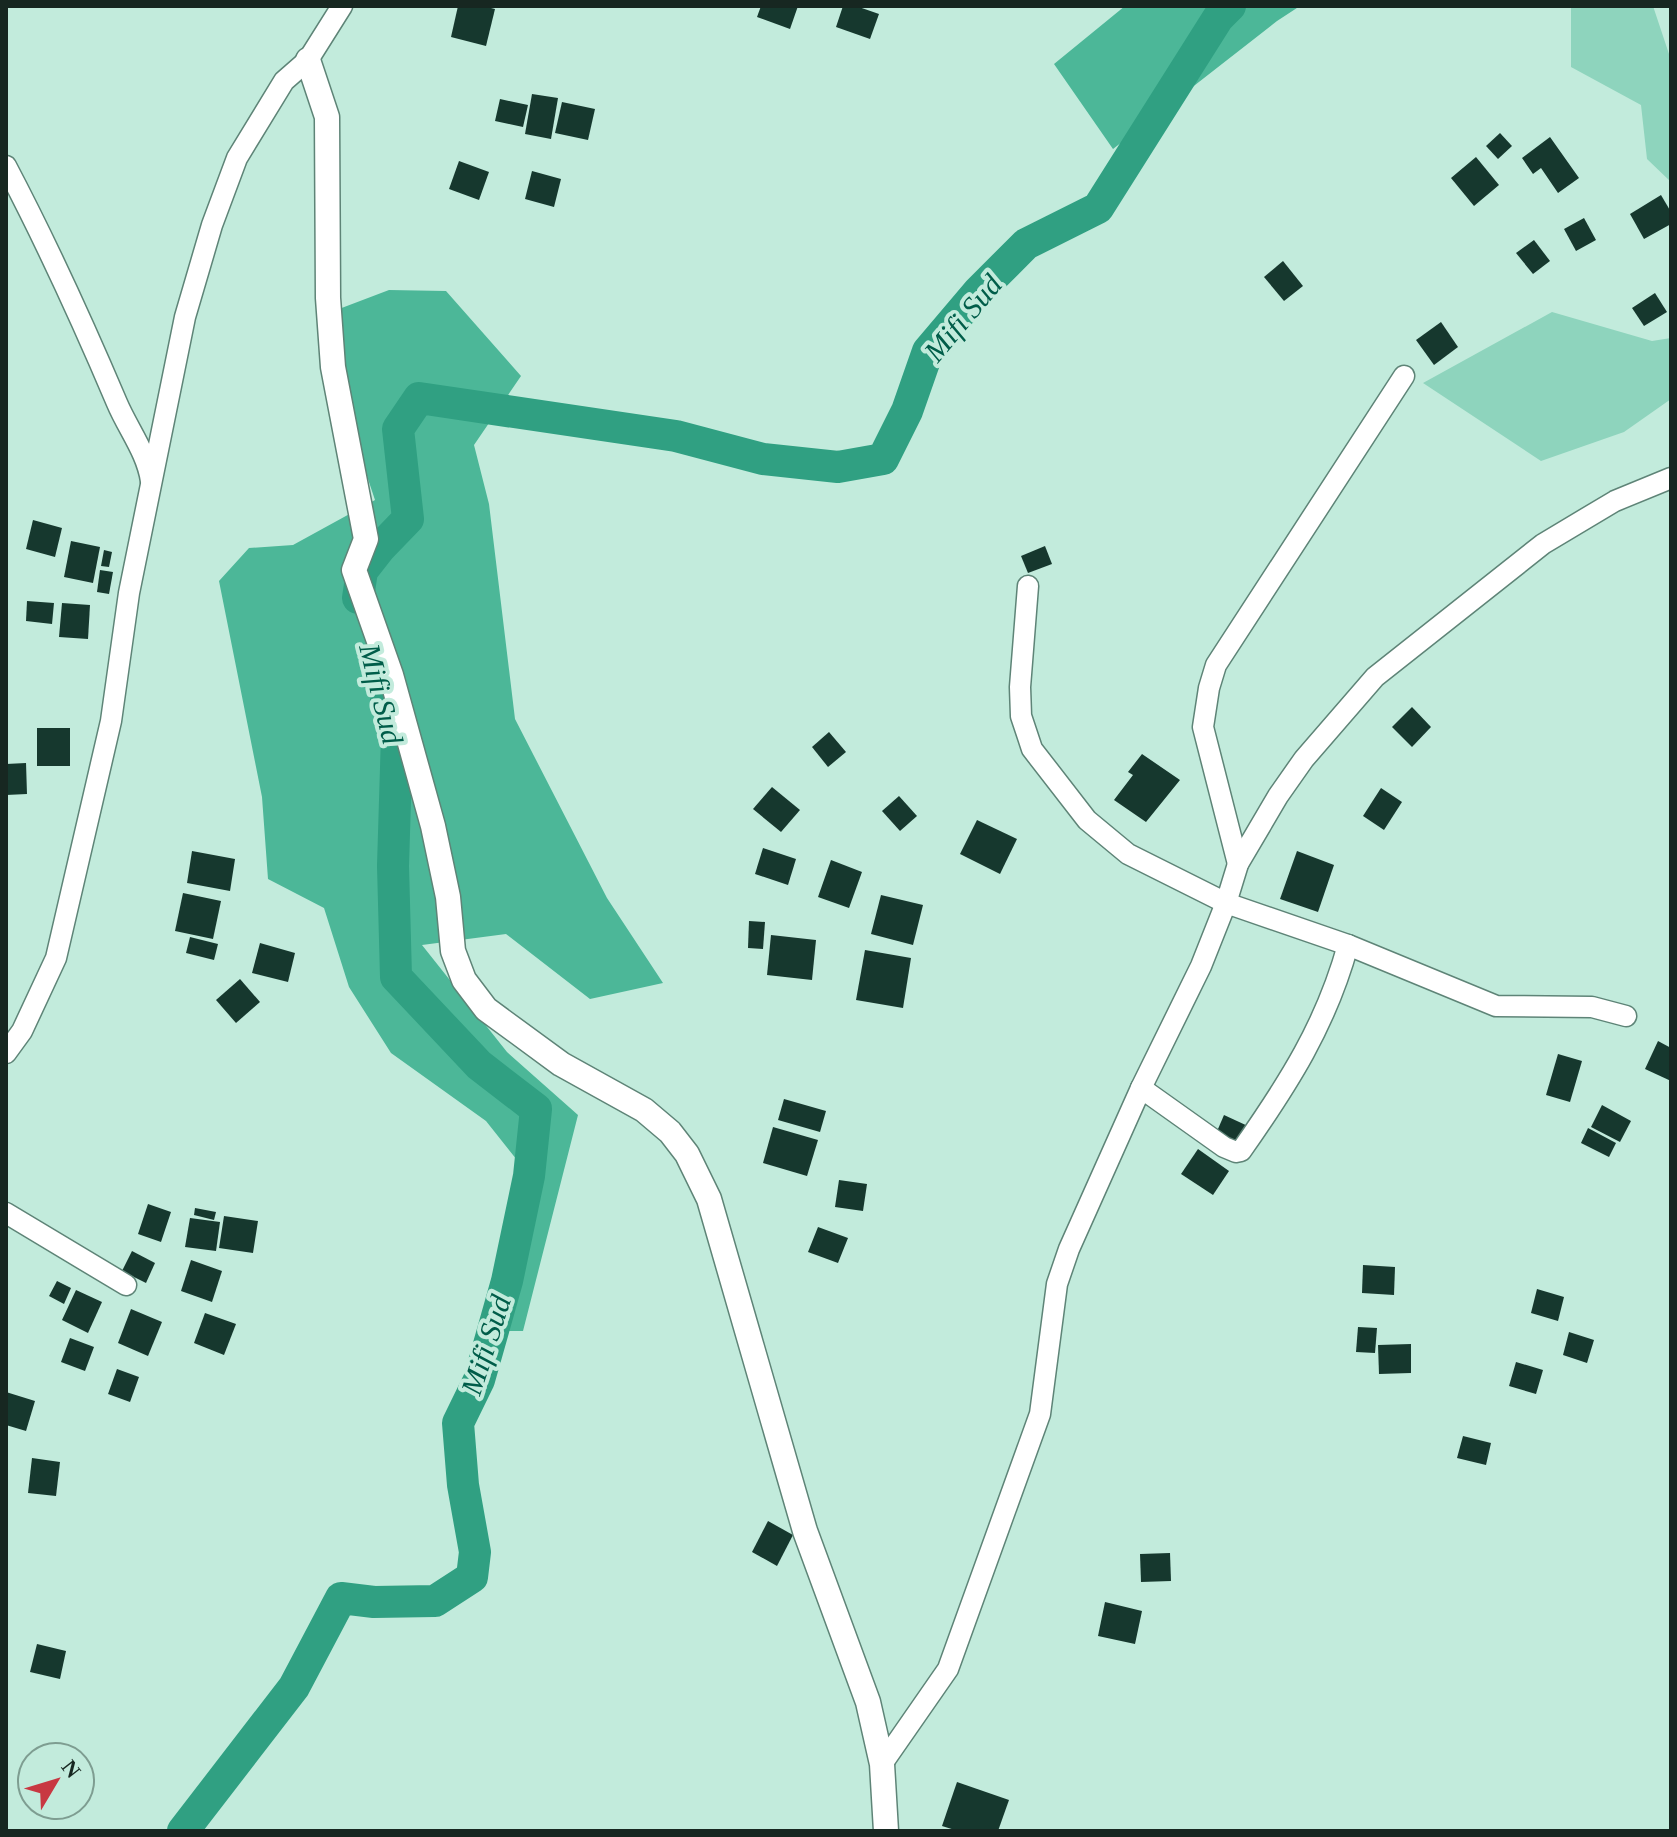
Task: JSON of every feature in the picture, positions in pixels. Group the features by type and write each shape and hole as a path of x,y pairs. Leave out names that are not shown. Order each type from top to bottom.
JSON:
{"street":[{"path":"6,1053 22,1031 56,958 111,721 129,593 185,317 212,225 237,158 284,81 308,60 342,6"},
{"path":"308,60 327,117 328,298 333,367 366,539 354,570 391,675 433,826 448,897 453,951 464,980 486,1009 561,1064 644,1110 670,1132 687,1154 709,1199 805,1531 868,1702 882,1764 886,1831"},
{"path":"6,166 49,250 119,408 149,467 151,486"},
{"path":"1238,864 1203,727 1216,665 1404,376"},
{"path":"882,1764 948,1669 1040,1414 1057,1284 1069,1249 1141,1088 1201,966 1238,864 1278,796 1304,759 1375,677 1543,544 1615,501 1671,478"},
{"path":"1028,586 1020,702 1021,716 1032,749 1087,820 1128,854 1226,903 1348,945 1496,1006 1592,1007 1626,1016"},
{"path":"1141,1088 1224,1147 1241,1151 1303,1058 1328,1006 1348,945"},
{"path":"6,1213 126,1285"}],"green space":[{"path":"1125,6 1300,6 1113,149 1054,64"},
{"path":"1571,6 1653,6 1671,60 1671,182 1647,159 1641,105 1571,67"},
{"path":"389,290 446,291 521,376 474,445 489,504 515,719 607,898 663,983 590,999 506,934 422,945 507,1052 578,1115 523,1331 478,1331 521,1165 486,1121 391,1053 349,987 324,908 268,879 262,797 219,581 249,548 293,545 375,500 345,410 339,309"},
{"path":"1552,312 1652,341 1671,338 1671,399 1624,432 1541,461 1423,383"}],"building":[{"path":"458,6 495,9 486,46 451,37"},
{"path":"761,6 798,6 790,29 757,17"},
{"path":"843,6 856,6 879,14 870,39 836,27"},
{"path":"532,94 558,98 551,139 525,134"},
{"path":"500,99 528,105 523,127 495,121"},
{"path":"562,102 595,109 588,140 555,133"},
{"path":"1500,133 1512,146 1498,159 1486,146"},
{"path":"1550,137 1579,178 1558,193 1541,168 1533,174 1522,158"},
{"path":"1476,157 1499,185 1474,206 1451,178"},
{"path":"459,161 489,172 479,200 449,189"},
{"path":"532,171 561,179 554,207 525,199"},
{"path":"1661,195 1671,212 1671,224 1644,239 1630,214"},
{"path":"1584,218 1596,240 1576,251 1564,229"},
{"path":"1534,240 1550,261 1533,274 1516,253"},
{"path":"1283,261 1303,286 1284,301 1264,277"},
{"path":"1655,293 1667,312 1644,326 1632,308"},
{"path":"1441,322 1458,347 1434,365 1416,340"},
{"path":"33,520 62,528 55,557 26,549"},
{"path":"71,541 100,547 93,583 64,577"},
{"path":"1045,546 1052,564 1028,573 1021,556"},
{"path":"104,550 112,552 109,567 101,566"},
{"path":"100,570 113,572 109,594 97,592"},
{"path":"27,601 54,603 52,624 26,621"},
{"path":"62,603 90,605 88,639 59,637"},
{"path":"1412,707 1431,727 1412,747 1392,727"},
{"path":"37,728 70,728 70,766 37,766"},
{"path":"829,732 846,752 828,767 812,747"},
{"path":"1142,754 1180,780 1146,822 1114,800 1133,775 1128,772"},
{"path":"26,763 27,794 6,795 6,764"},
{"path":"772,787 800,810 781,832 753,809"},
{"path":"1381,788 1402,802 1384,830 1363,816"},
{"path":"899,796 917,816 900,831 882,811"},
{"path":"977,820 1017,839 1000,874 960,854"},
{"path":"763,848 796,859 788,885 755,874"},
{"path":"192,851 235,859 230,891 187,883"},
{"path":"1297,851 1334,865 1318,912 1280,899"},
{"path":"831,860 862,872 849,908 818,897"},
{"path":"183,893 221,901 213,939 175,931"},
{"path":"881,895 923,905 913,945 871,934"},
{"path":"749,921 765,922 763,949 748,948"},
{"path":"771,935 816,940 812,980 767,975"},
{"path":"190,937 218,944 214,960 186,953"},
{"path":"260,943 295,953 288,982 252,973"},
{"path":"865,950 911,958 903,1008 856,1000"},
{"path":"240,979 260,1002 236,1023 216,1000"},
{"path":"1658,1041 1671,1048 1671,1081 1645,1069"},
{"path":"1558,1054 1582,1061 1570,1102 1546,1095"},
{"path":"784,1099 826,1111 820,1132 778,1120"},
{"path":"1602,1105 1631,1121 1620,1142 1591,1127"},
{"path":"1224,1115 1250,1127 1240,1148 1215,1136"},
{"path":"773,1127 818,1140 807,1176 763,1163"},
{"path":"1588,1128 1616,1143 1609,1157 1581,1143"},
{"path":"1198,1149 1229,1171 1213,1195 1181,1174"},
{"path":"839,1180 867,1184 863,1211 835,1207"},
{"path":"148,1204 171,1212 161,1242 138,1234"},
{"path":"195,1208 216,1212 214,1220 194,1215"},
{"path":"224,1216 258,1221 253,1253 219,1248"},
{"path":"190,1218 220,1222 216,1251 185,1247"},
{"path":"818,1227 848,1238 838,1263 808,1252"},
{"path":"132,1251 155,1263 146,1283 122,1271"},
{"path":"191,1260 222,1271 212,1302 181,1291"},
{"path":"1363,1265 1395,1267 1394,1295 1362,1293"},
{"path":"57,1281 71,1288 64,1304 49,1296"},
{"path":"1537,1289 1564,1297 1558,1321 1531,1313"},
{"path":"76,1290 102,1302 88,1333 62,1320"},
{"path":"131,1309 162,1322 148,1356 118,1343"},
{"path":"205,1313 236,1324 224,1355 194,1343"},
{"path":"1358,1327 1377,1328 1375,1353 1356,1352"},
{"path":"1569,1332 1594,1340 1587,1363 1563,1355"},
{"path":"70,1338 94,1347 85,1371 61,1362"},
{"path":"1411,1344 1411,1373 1379,1374 1378,1345"},
{"path":"1516,1362 1543,1370 1536,1394 1509,1386"},
{"path":"117,1369 139,1377 130,1402 108,1394"},
{"path":"6,1392 35,1401 26,1431 6,1425"},
{"path":"1463,1436 1491,1443 1486,1465 1457,1458"},
{"path":"32,1458 60,1462 56,1496 28,1493"},
{"path":"768,1521 793,1535 777,1566 752,1552"},
{"path":"1170,1553 1171,1581 1141,1582 1140,1554"},
{"path":"1105,1602 1142,1611 1135,1644 1098,1636"},
{"path":"37,1644 66,1651 60,1679 30,1672"},
{"path":"957,1782 1009,1800 998,1831 958,1831 942,1826"}],"waterway":[{"name":"Mifi Sud","path":"358,598 362,571 408,519 398,429 419,398 676,436 763,459 838,467 883,459 907,411 928,351 978,292 1026,244 1098,208 1218,18 1230,6"},
{"name":"Mifi Sud","path":"183,1831 294,1687 341,1598 374,1602 435,1601 472,1577 475,1552 463,1485 458,1423 479,1380 507,1281 529,1176 536,1109 479,1065 396,977 393,866 397,735 386,700"}]}
